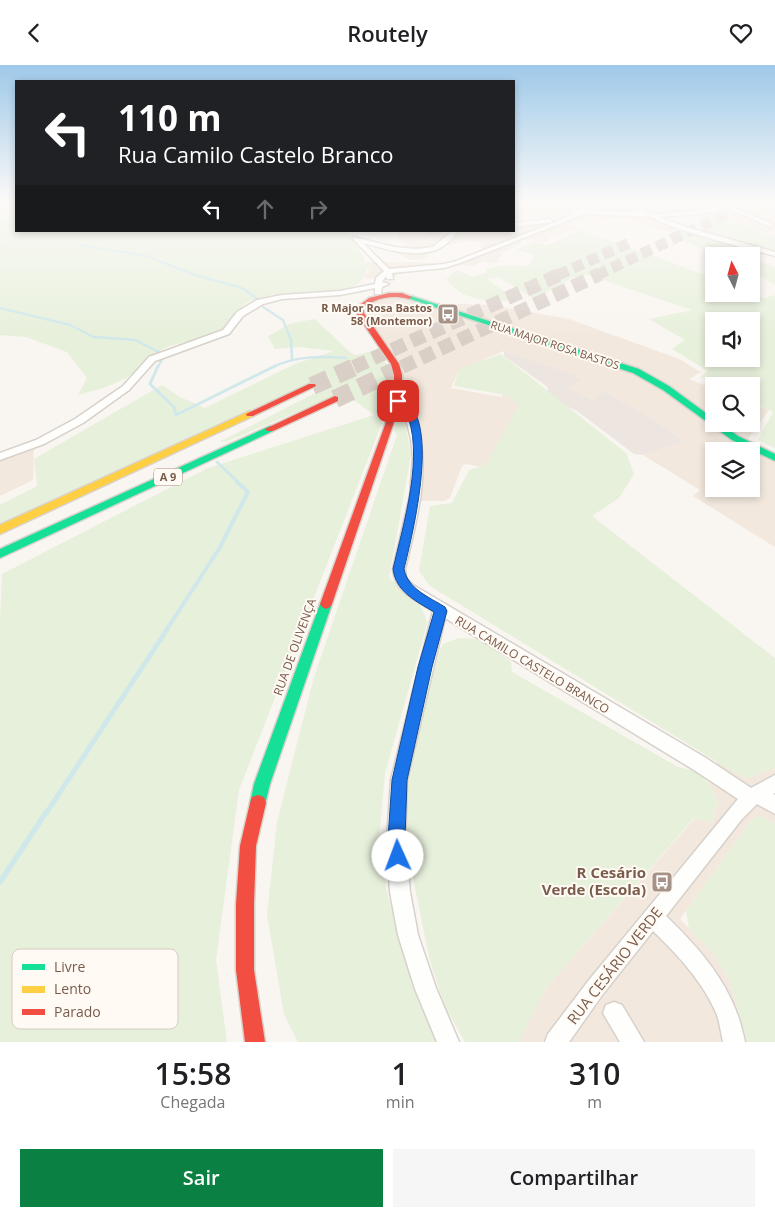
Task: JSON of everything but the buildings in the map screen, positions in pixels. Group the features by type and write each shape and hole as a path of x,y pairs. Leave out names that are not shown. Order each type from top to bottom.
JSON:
{"main road":[{"name":"RUA DE OLIVENÇA","path":"255,1042 245,970 245,904 248,846 260,793 304,662 398,401 400,385 394,359 359,310 363,304 385,286"},
{"name":"RUA MAJOR ROSA BASTOS","path":"385,286 406,296 629,369 666,388 705,416"},
{"name":"A 9","path":"0,530 312,386"},
{"name":"A 9","path":"0,554 335,399"},
{"name":"RUA MAJOR ROSA BASTOS","path":"728,432 775,458"}],"street":[{"path":"363,247 386,266 385,286"},
{"path":"386,247 423,250 437,247"},
{"path":"0,457 40,442 79,421 126,388 152,359 226,332 240,314 260,302 273,298 327,295 385,286 406,270 453,264 496,247"},
{"path":"749,247 775,254"},
{"name":"RUA CAMILO CASTELO BRANCO","path":"398,401 409,409 415,431 418,463 413,505 398,569 400,579 408,589 440,611 700,765 754,796 775,805"},
{"path":"440,611 425,667 400,780 396,838 400,892 408,935 426,989 448,1042"},
{"name":"RUA CESÁRIO VERDE","path":"556,1042 596,987 736,813 754,796 775,783"},
{"path":"653,917 674,937 710,981 726,1012 734,1042"},
{"path":"614,1013 634,1042"}],"shaded area":[{"path":"405,247 438,247 426,251 427,257 420,260 410,260 391,250"},
{"path":"482,247 515,247 500,254 502,255 497,260 501,261 490,264 484,261 472,266 460,264 413,270 390,279 364,278 370,268 365,267 367,262 424,262 441,265 483,250"},
{"path":"389,296 438,303 490,305 569,319 679,359 701,372 689,379 705,385 705,432 753,432 748,439 754,442 705,442 705,497 760,497 760,445 775,453 775,547 693,496 700,490 643,455 684,442 658,422 604,391 593,400 567,389 580,380 573,377 574,375 504,351 459,370 451,388 502,397 505,385 528,389 492,469 466,464 462,466 450,498 444,501 419,501 421,451 414,412 405,395 402,370 365,314 364,309 373,301"},
{"path":"504,351 575,375 574,377 581,379 568,389 593,400 604,391 658,422 684,442 643,455 634,454 577,411 545,396 548,388 504,356"},
{"path":"760,406 769,410 760,422"},
{"path":"34,447 33,480 0,496 0,459"},
{"path":"717,761 745,779 775,768 775,824 760,816 754,817 680,919 713,953 730,981 747,1042 521,1042 519,1039 546,988 695,818 712,822 718,802 707,779"}],"green space":[{"path":"0,247 357,247 365,262 365,275 361,281 352,287 326,292 276,295 250,301 241,307 223,330 218,333 163,349 125,379 78,395 87,378 67,352 26,337 0,335"},
{"path":"523,247 627,247 705,275 705,303 760,303 760,296 764,298 775,295 775,448 758,440 773,412 760,406 760,377 705,377 705,379 700,377 708,371 672,349 685,340 649,319 692,310 588,275 574,277 534,299 498,277 487,279 517,301 478,299 453,287 446,279 457,270 473,277 487,272 486,269 504,265 529,266 534,255 516,250"},
{"path":"697,247 775,247 775,254 760,249 760,247 705,247 705,250"},
{"path":"760,261 775,267 775,285 760,276"},
{"path":"315,319 352,354 357,355 375,350 388,366 389,392 382,423 239,790 216,960 227,1042 0,1042 0,620 2,574 208,468 374,415 358,403 339,394 228,441 219,442 327,387 317,380 0,524 0,505 37,486 34,459 162,385 180,397 205,408 295,364 334,351 299,347 275,349 268,336 292,323"},
{"path":"501,354 626,453 634,474 619,498 592,516 775,658 775,768 745,779 430,586 419,571 430,506 452,503 469,470 486,465 519,405 506,395 454,386 459,369"},
{"path":"400,410 403,410 411,455 389,578 418,602 427,624 385,773 379,840 386,889 413,985 438,1042 298,1042 284,1014 267,915 277,822 314,677 397,435 394,431"},
{"path":"459,638 481,639 511,662 512,672 678,767 700,774 708,782 718,802 712,822 694,818 546,988 520,1039 521,1042 465,1042 444,1005 429,957 404,833 406,765 440,650 443,644"},
{"path":"760,816 775,824 775,1042 747,1042 730,981 713,953 689,929 686,911 754,817"}],"waterway":[{"path":"91,247 146,256 195,275"},
{"path":"191,274 242,288 259,300"},
{"path":"263,307 283,320 291,340 292,359"},
{"path":"0,308 70,325 94,337 135,340 159,352"},
{"path":"275,366 281,363 308,358 346,358"},
{"path":"158,367 162,359"},
{"path":"158,366 150,384 174,407 176,415 275,366"},
{"path":"217,462 239,483"},
{"path":"167,629 219,549 248,492 237,482"},
{"path":"47,812 168,628"},
{"path":"0,882 47,811"}],"tunnel":[{"path":"558,275 621,247"},
{"path":"597,275 657,247"},
{"path":"354,367 561,274"},
{"path":"402,367 600,274"},
{"path":"312,386 357,366"},
{"path":"335,399 405,366"}],"traffic: fast":[{"path":"409,297 636,371 666,388 705,416"},
{"path":"0,554 270,429"},
{"path":"726,432 775,458"},
{"path":"258,803 262,784 326,604"}],"traffic: slow":[{"path":"0,530 250,414"}],"traffic: jam":[{"path":"326,604 389,425 398,388 398,375 395,364 360,313 360,307 377,297 389,295 409,297"},
{"path":"250,414 312,386"},
{"path":"270,429 335,399"},
{"path":"255,1042 245,970 245,904 248,846 258,803"}],"place":[{"name":"R Major Rosa Bastos 58 (Montemor)","path":"448,314"},
{"name":"R Cesário Verde (Escola)","path":"662,882"}],"route":[{"path":"398,401 409,409 415,431 418,463 413,505 398,569 400,579 408,589 440,611 425,667 400,780 396,838 398,856"}]}
